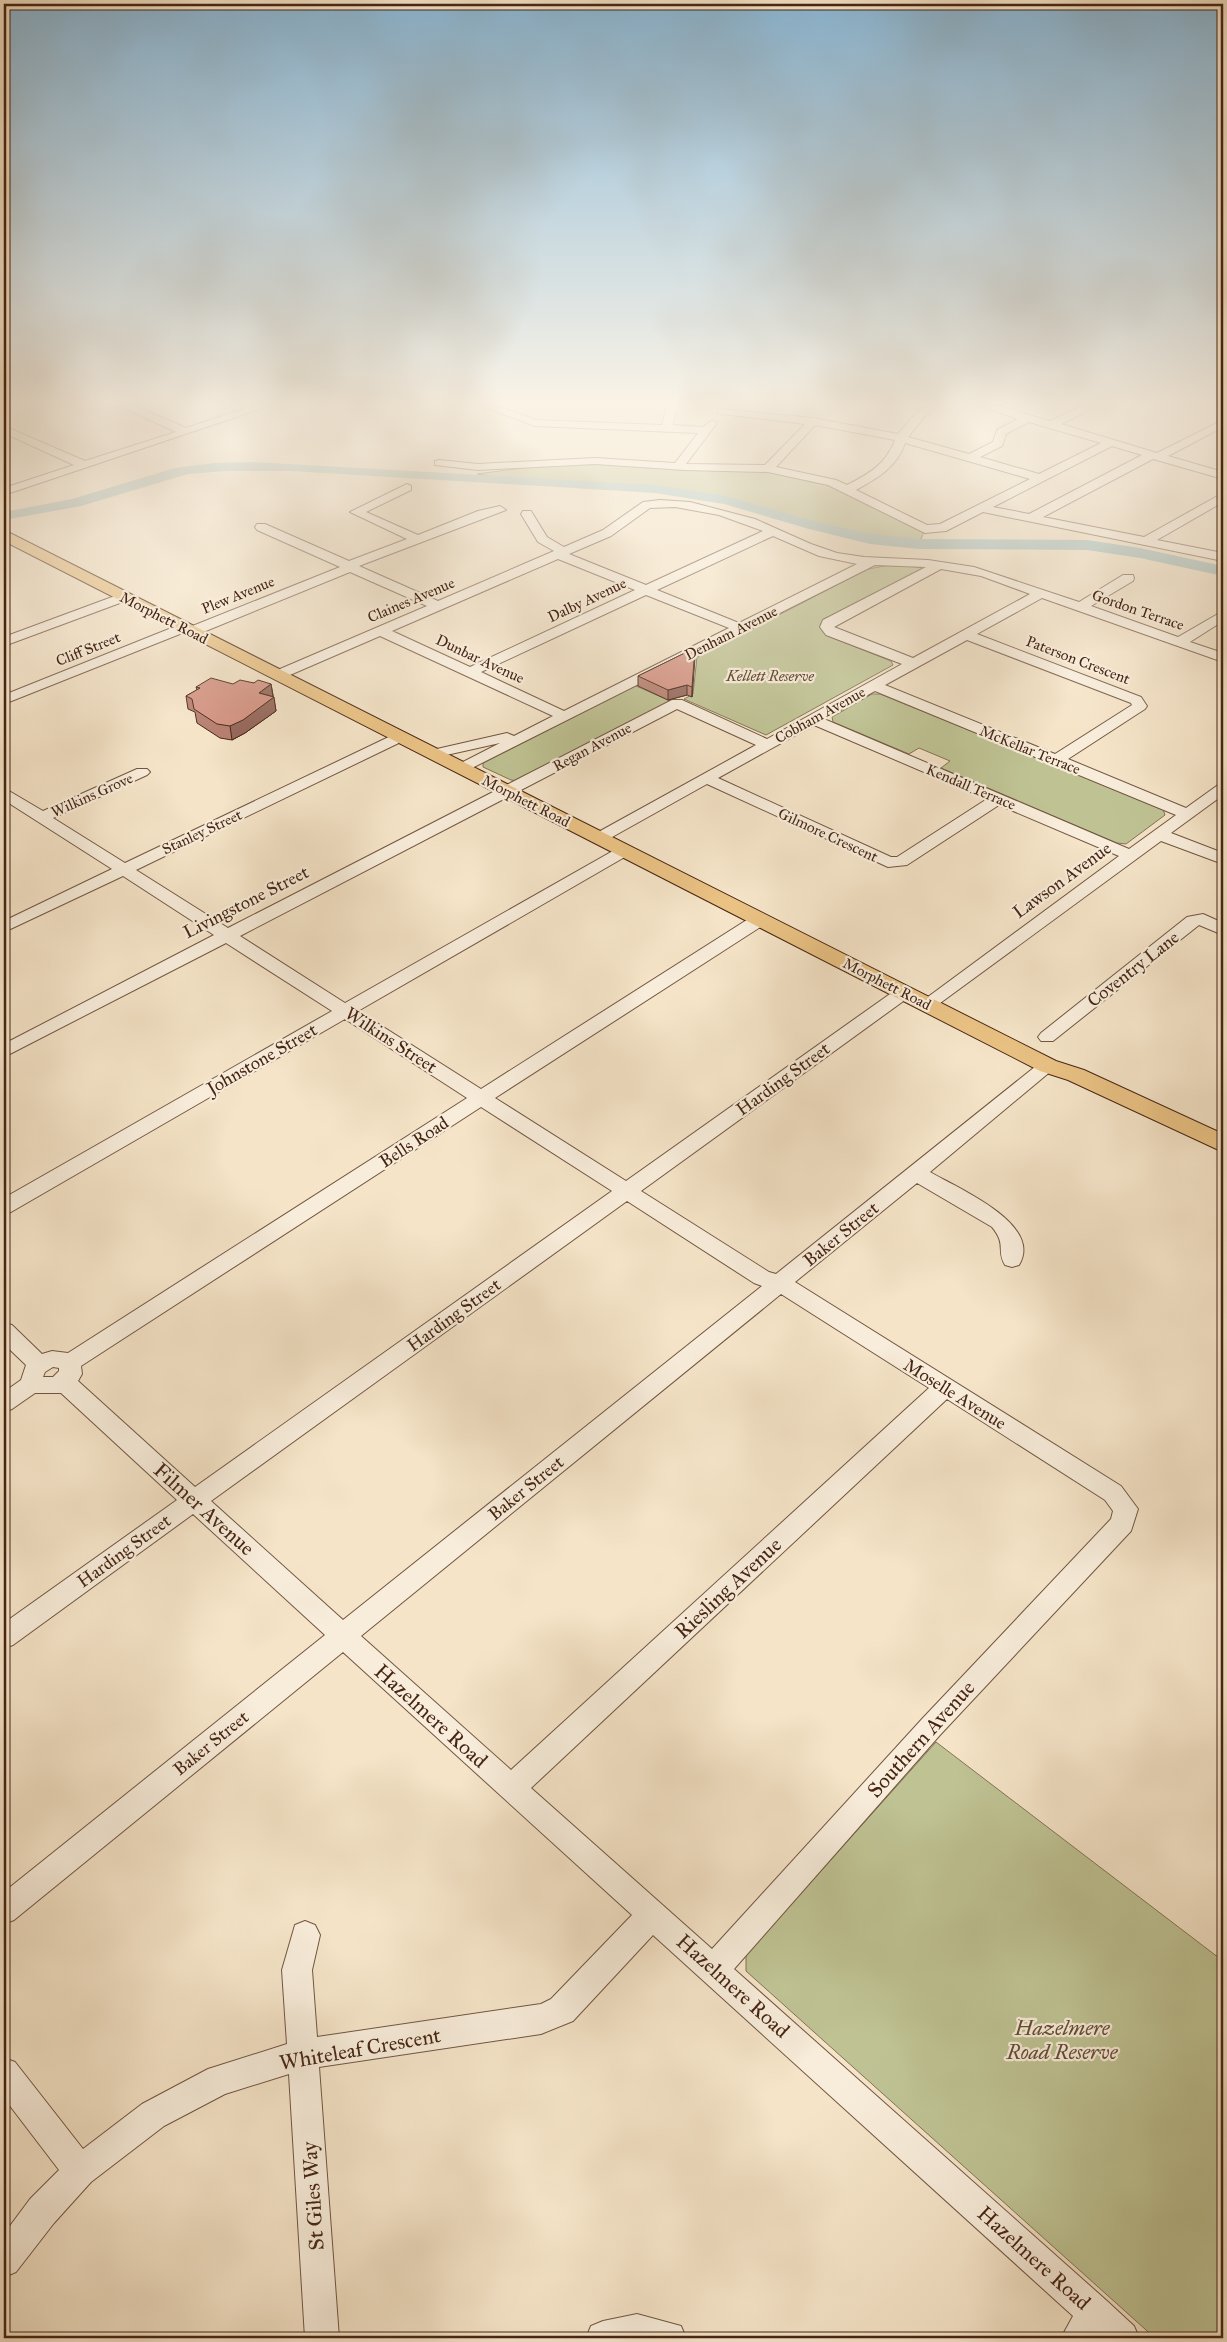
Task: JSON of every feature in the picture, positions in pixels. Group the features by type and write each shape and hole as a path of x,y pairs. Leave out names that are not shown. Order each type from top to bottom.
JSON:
{"main road":[{"name":"Morphett Road","path":"4,536 1048,1066 1076,1075 1223,1144"},
{"name":"Morphett Road","path":"1048,1066 1068,1084 1223,1160"}],"street":[{"path":"361,514 417,539"},
{"name":"Plew Avenue","path":"187,630 481,514"},
{"path":"527,514 542,539 561,553 740,628"},
{"name":"Claines Avenue","path":"278,675 607,533 634,514"},
{"name":"Gordon Terrace","path":"728,514 773,531 810,549 860,562 939,565 985,573 1223,658"},
{"path":"898,514 925,528 942,528 969,514"},
{"path":"1013,514 1223,556"},
{"path":"1031,518 1038,514"},
{"path":"1146,541 1193,514"},
{"path":"261,527 438,606"},
{"name":"Dalby Avenue","path":"470,672 773,531"},
{"name":"Denham Avenue","path":"462,768 873,562"},
{"path":"912,663 830,632 827,627 828,623 939,565"},
{"path":"1080,607 1128,578"},
{"name":"Cobham Avenue","path":"599,838 964,634 1042,593"},
{"path":"4,642 123,597"},
{"path":"1180,642 1223,615"},
{"name":"Cliff Street","path":"4,700 187,630"},
{"name":"Dunbar Avenue","path":"381,631 564,716"},
{"name":"Paterson Crescent","path":"964,634 1136,700 1140,706 1057,760"},
{"name":"McKellar Terrace","path":"873,685 1188,814"},
{"name":"Regan Avenue","path":"508,791 677,703 767,744"},
{"name":"Kendall Terrace","path":"812,719 1130,855"},
{"name":"Denham Avenue","path":"432,754 536,731"},
{"name":"Stanley Street","path":"4,926 400,738"},
{"name":"Wilkins Grove","path":"42,817 142,772"},
{"name":"Gilmore Crescent","path":"706,778 888,862 901,862 998,798"},
{"name":"Lawson Avenue","path":"926,1004 1223,788"},
{"name":"Livingstone Street","path":"4,1051 225,935 508,791"},
{"name":"Wilkins Street","path":"4,793 762,1278 780,1283"},
{"path":"1159,834 1223,859"},
{"name":"Johnstone Street","path":"4,1207 624,851"},
{"name":"Coventry Lane","path":"1047,1037 1193,921 1203,918 1223,930"},
{"name":"Bells Road","path":"67,1372 482,1098 759,920"},
{"name":"Harding Street","path":"4,1637 903,993"},
{"name":"Baker Street","path":"5,1906 343,1636 1048,1066"},
{"path":"916,1174 999,1222 1011,1236 1012,1260"},
{"name":"Moselle Avenue","path":"780,1283 1113,1493 1126,1509"},
{"path":"4,1331 37,1374 45,1388 67,1372"},
{"name":"Filmer Avenue","path":"67,1372 194,1501 343,1636"},
{"path":"4,1403 37,1374"},
{"name":"Riesling Avenue","path":"511,1788 944,1388"},
{"name":"Southern Avenue","path":"714,1969 931,1727 1122,1524 1126,1509"},
{"name":"Hazelmere Road","path":"343,1636 714,1969 1086,2326 1122,2338"},
{"name":"Whiteleaf Crescent","path":"4,2260 42,2211 80,2171 153,2115 219,2080 303,2054 541,2019 562,2010 653,1914"},
{"name":"St Giles Way","path":"305,1935 297,1970 322,2338"},
{"path":"4,2073 80,2171"},
{"path":"603,2338 637,2331 669,2338"}],"green space":[{"path":"775,514 897,514 925,529 919,544 853,535"},
{"name":"Kellett Reserve","path":"895,564 923,568 821,623 821,629 828,636 891,661 893,665 766,735 684,699 693,694 697,657 868,569"},
{"path":"634,685 670,701 518,781 511,780 483,767 483,763"},
{"path":"872,694 880,694 1163,809 1165,815 1126,844 1117,843 941,768 950,761 919,748 909,754 833,722 832,717"},
{"name":"Hazelmere Road Reserve","path":"936,1742 1223,1961 1223,2338 1155,2338 746,1971 746,1955"}],"building":[{"path":"695,648 692,687 687,685 668,690 638,676"},
{"path":"211,678 233,684 240,680 254,683 258,680 271,684 259,693 274,697 243,720 230,726 217,724 194,709 192,699 186,696 200,688 196,687"}],"waterway":[{"path":"4,516 16,514"},
{"path":"774,514 870,539 919,544 1034,543 1087,545 1140,553 1223,571"}]}
